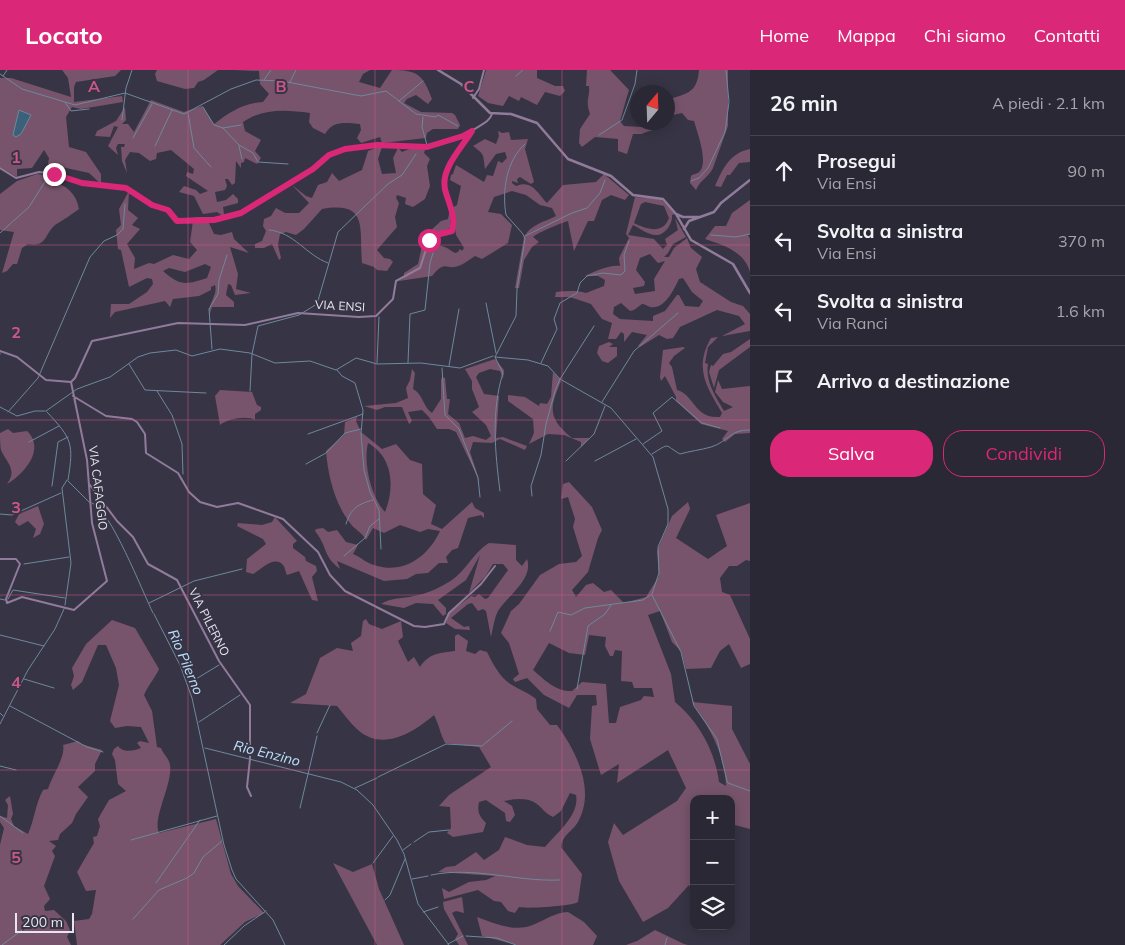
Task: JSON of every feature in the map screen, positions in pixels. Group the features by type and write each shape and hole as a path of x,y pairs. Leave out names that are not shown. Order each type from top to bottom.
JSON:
{"street":[{"path":"438,70 461,84 473,98 492,114 511,114 539,124 568,159 611,176 633,195 663,199 676,214 684,230 695,244 733,264 750,292"},
{"path":"473,98 479,90 484,70"},
{"name":"VIA ENSI","path":"71,382 75,378 89,345 95,340 171,324 254,324 302,313 359,318 379,314 395,296 396,281 420,268 429,240 436,235 452,231 453,218 446,193 445,175 472,131 488,121 492,114"},
{"path":"0,168 16,178 39,172 49,173 82,183 122,187 152,205 168,210 177,221 214,220 248,210 269,195 283,189 297,177 313,169 329,155 341,150 377,145 427,147 463,136 472,131"},
{"path":"684,230 687,222 714,212 721,203 750,180"},
{"path":"676,214 683,217 700,217"},
{"path":"0,351 17,357 38,376 50,382 71,382"},
{"name":"VIA CAFAGGIO","path":"0,559 16,559 20,564 6,599 7,603 22,597 74,610 107,581 92,523 87,460 71,382"},
{"path":"73,395 106,416 132,419 137,422 145,434 146,453 178,473 189,492 200,502 218,507 238,503 283,519 318,552 330,575 343,589 414,626 425,627 444,624 449,613 481,584 495,566"},
{"name":"VIA PILERNO","path":"90,485 117,521 133,537 148,564 173,577 181,587 219,661 250,704 250,760 247,786 251,796"}],"shaded area":[{"path":"62,70 121,70 115,76 76,82 74,102 122,96 123,102 81,109 72,107 66,117 69,147 86,152 101,174 101,184 89,173 48,164 49,158 44,150 32,168 17,169 17,177 0,167 0,78 11,78 71,97 68,78"},
{"path":"157,70 218,70 198,82 194,88 185,89 157,81 155,74"},
{"path":"234,70 370,70 363,74 359,82 380,88 392,70 408,71 422,79 432,99 428,104 416,95 407,99 404,103 421,112 452,113 460,125 458,129 433,129 427,133 426,138 382,143 380,137 361,143 357,138 361,130 360,124 336,124 325,134 313,128 309,122 310,113 275,111 251,117 243,122 245,131 261,140 255,151 261,158 257,164 245,158 244,162 241,163 241,168 236,161 235,183 232,185 228,179 225,179 227,186 225,190 215,192 217,202 226,200 233,194 238,199 238,203 223,207 224,214 229,215 223,216 217,212 203,214 194,196 179,192 184,186 196,190 200,194 208,191 186,176 187,172 193,174 194,169 171,150 157,153 156,159 150,161 139,153 130,152 125,160 127,173 122,161 121,147 124,147 125,144 118,144 116,148 118,155 108,146 118,127 114,126 110,137 95,136 97,131 116,121 125,107 126,120 122,124 128,124 134,132 151,100 184,112 202,106 214,124 237,109 249,104 263,102 269,94 260,84 259,71"},
{"path":"486,70 537,70 537,78 555,86 563,86 565,91 560,96 545,92 537,105 521,97 519,101 509,96 503,106 488,103 478,96"},
{"path":"587,70 610,70 629,90 620,121 624,126 630,126 630,130 652,130 641,134 633,134 627,154 618,151 618,139 595,137 582,147 579,143 580,129 590,114 588,102 589,86 586,86"},
{"path":"699,70 728,70 728,126 713,168 696,190 690,183 691,176 698,173 703,163 700,140 694,121 688,120 682,113 675,114 675,98 693,89"},
{"path":"498,131 502,133 509,132 511,140 528,139 525,149 534,182 531,184 520,177 517,179 518,183 512,181 512,183 516,186 526,184 534,188 547,203 563,185 596,182 604,174 629,195 625,200 611,195 602,200 594,221 588,221 574,251 568,221 533,237 539,242 532,247 524,260 519,288 515,288 524,237 534,227 556,216 552,208 540,205 526,195 512,191 494,197 488,212 501,214 512,225 508,243 482,259 475,256 456,267 444,266 432,276 399,281 404,278 404,273 418,264 424,237 421,235 423,232 427,234 441,221 448,219 450,209 450,228 434,234 428,239 431,246 444,246 455,253 460,249 462,251 464,248 456,235 452,208 457,205 461,186 450,180 451,175 456,165 484,182 487,175 493,176 498,161 502,163 507,158 505,152 496,154 485,169 483,155 473,146 485,139 496,144 499,136"},
{"path":"382,147 378,159 382,174 396,173 393,158 398,148 402,152 412,148 425,150 424,153 430,159 427,166 430,186 425,199 413,207 405,204 406,198 397,195 396,198 399,203 395,217 397,227 377,250 384,258 390,259 393,262 387,271 377,270 362,263 358,220 355,213 348,209 322,209 296,235 286,232 280,234 278,245 281,258 279,260 272,244 264,248 255,248 255,244 262,241 266,231 263,226 264,219 271,216 276,208 285,213 299,213 309,203 292,185 306,196 312,198 318,185 327,182 332,173 339,181 362,170 368,151"},
{"path":"750,149 750,162 739,163 730,175 727,175 721,187 715,186 728,162 737,154"},
{"path":"37,174 53,176 52,181 62,185 73,194 79,209 55,225 42,242 34,245 28,244 22,248 17,264 13,264 7,271 2,273 14,232 0,230 0,194 17,181"},
{"path":"129,191 128,210 138,218 132,225 140,229 127,244 135,258 134,269 149,263 154,264 173,255 189,259 197,250 190,242 193,221 209,223 214,234 221,235 232,232 234,239 249,253 230,247 238,274 236,289 251,293 235,295 231,285 228,284 226,295 234,302 234,307 212,307 209,316 216,289 215,285 211,287 211,290 199,296 173,299 170,307 165,301 115,312 110,318 111,304 129,304 147,292 153,284 152,279 147,278 129,287 121,250 118,249 116,230 121,225 119,209","holes":["205,264 211,267 207,278 188,283 179,282 163,271 169,268 185,272"]},
{"path":"635,197 661,199 675,214 672,215 670,225 665,231 659,235 653,235 633,225 628,235 654,239 663,249 667,245 665,239 678,230 675,218 686,237 673,244 664,257 669,257 674,248 687,238 691,248 702,257 696,269 700,282 731,302 743,306 750,314 750,331 722,336 745,324 739,316 717,310 680,327 673,338 667,339 659,335 640,347 638,346 647,335 632,332 624,342 624,334 621,332 616,339 608,339 612,323 602,319 591,304 570,297 555,297 556,292 575,291 586,293 604,286 605,280 598,276 585,276 607,267 620,266 619,258 629,238 626,234","holes":["645,202 664,206 669,218 663,227 649,229 634,223 641,204","650,254 658,263 665,261 654,279 655,291 635,294 633,288 644,286 645,282 636,270 640,258","683,278 692,292 703,301 699,307 685,306 679,295 677,295 665,311 653,316 653,321 620,319 613,314 614,307 621,303 630,311 642,304 650,307 660,305 668,298 679,279"]},
{"path":"750,200 750,234 748,235 750,239 750,272 738,254 705,239 715,226 726,226 732,213"},
{"path":"718,337 708,347 705,363 708,364 707,371 712,389 724,411 733,407 723,402 715,392 718,380 722,389 750,386 750,433 735,434 725,442 722,439 728,431 701,424 676,401 676,397 665,376 661,381 660,377 663,350 685,348 674,356 669,363 672,367 677,390 688,397 700,411 711,417 720,417 722,413 707,385 703,368 703,359 711,338"},
{"path":"750,339 750,347 719,370 714,388 709,372 711,365 713,366 723,354 731,352"},
{"path":"609,342 613,344 609,347 617,347 617,356 608,363 602,361 597,353 599,346"},
{"path":"495,359 504,370 503,379 500,371 490,369 479,373 476,377 484,394 499,396 496,438 503,437 527,446 525,450 500,439 492,443 473,442 470,452 480,482 456,432 449,429 437,429 422,410 408,412 412,421 409,424 402,407 385,407 377,410 364,406 396,403 408,398 406,388 412,369 415,373 413,389 419,394 432,413 441,399 442,377 445,378 447,399 450,399 448,414 459,423 465,438 473,436 486,440 491,436 486,425 472,412 479,407 472,389 472,381 465,369"},
{"path":"553,372 561,381 554,399 553,412 555,419 558,425 572,438 590,438 581,447 581,442 564,435 548,434 529,444 534,433 533,419 508,401 508,395 525,397 539,406 540,403 547,404 551,397"},
{"path":"220,390 252,392 257,405 261,407 261,410 255,414 255,420 237,418 220,425 215,396"},
{"path":"357,417 356,421 361,432 382,449 396,444 410,460 422,464 423,494 436,505 431,524 442,529 472,502 475,508 484,513 484,518 481,515 468,518 458,548 452,550 446,557 448,563 439,563 428,573 416,574 407,579 384,581 337,561 340,569 330,559 315,531 316,529 323,528 328,532 337,530 346,542 358,545 353,554 371,564 395,568 413,562 421,556 429,549 440,531 428,529 420,532 400,525 384,533 373,528 366,540 352,525 344,515 336,497 330,479 326,451 344,435 345,422","holes":["368,443 383,456 390,473 390,493 385,512 372,489 367,470"]},
{"path":"8,429 13,433 27,431 32,438 34,453 26,468 7,484 10,479 11,470 1,450 0,433"},
{"path":"569,482 592,507 602,530 588,572 572,590 576,597 586,585 593,583 604,592 611,590 624,603 646,597 659,576 657,551 672,516 688,502 690,509 676,538 708,559 727,546 716,515 750,503 750,561 746,560 737,566 729,566 720,578 722,592 730,595 750,639 750,664 741,668 729,644 720,651 711,668 686,669 681,651 672,642 660,611 648,615 671,674 675,702 698,728 710,748 719,782 726,786 720,752 705,722 692,702 732,706 732,729 750,764 750,829 735,825 735,795 690,795 690,887 689,885 668,908 643,922 619,881 608,842 614,823 623,835 677,801 686,788 668,750 617,783 619,764 601,775 590,739 592,706 597,705 596,695 577,695 569,708 544,695 527,678 515,682 513,679 519,674 509,643 501,633 511,611 519,604 540,575 559,564 576,562 582,556 573,527 575,519 568,497 561,499 563,484","holes":["589,635 606,637 605,646 610,656 613,656 615,650 622,651 621,681 632,682 634,688 652,688 654,697 644,696 641,700 620,707 616,723 609,723 606,684 582,682 572,691 566,691 551,685 533,670 549,643 569,653 585,655"]},
{"path":"38,506 44,524 40,534 33,538 36,529 28,521 19,526 15,522 19,514"},
{"path":"275,517 297,541 293,544 293,548 305,557 306,561 316,566 317,571 312,577 318,601 312,600 299,571 287,575 284,566 278,562 267,564 253,574 246,572 247,559 266,544 263,539 237,526 238,523 262,525 272,522"},
{"path":"489,543 516,545 516,560 522,566 527,559 528,566 523,580 498,611 491,637 486,611 483,609 478,611 472,603 468,604 451,618 464,627 469,626 470,630 455,629 446,623 449,613 471,596 475,597 479,594 485,599 488,598 508,570 503,564 493,564 485,577 469,593 480,555 466,580 438,600 446,608 446,614 443,616 433,604 416,603 404,608 381,604 393,599 423,594 443,585 459,574 478,552"},
{"path":"366,619 369,624 382,629 401,621 403,637 398,641 408,662 414,657 420,667 431,656 455,651 455,636 458,634 468,641 466,651 475,654 480,650 487,652 500,675 512,685 536,699 537,709 550,725 557,725 577,759 584,784 583,810 578,822 566,836 561,847 582,874 578,902 549,907 519,907 515,913 508,911 501,902 494,901 478,890 444,899 442,888 449,892 469,882 486,880 495,876 438,872 446,867 455,866 476,852 484,860 499,850 505,837 527,845 545,847 571,816 575,809 576,795 570,793 561,811 553,817 529,800 504,801 512,806 515,815 510,822 506,821 505,813 486,800 479,802 479,814 486,823 483,832 453,837 447,833 451,828 450,807 439,806 449,795 491,767 479,747 445,743 434,715 408,733 388,739 378,739 358,730 337,706 290,703 306,694 320,658 337,648 353,651 351,643 361,636 363,621"},
{"path":"112,620 135,628 159,669 144,695 152,711 157,747 161,748 170,765 169,782 158,819 159,833 216,819 231,874 238,886 264,913 245,922 220,945 77,945 74,921 89,919 92,914 96,890 86,891 77,872 94,843 93,837 97,836 100,826 98,819 109,800 126,791 118,784 115,760 112,754 118,746 123,750 132,751 141,748 137,743 140,741 149,743 141,727 127,726 115,728 110,721 119,685 116,668 106,645 98,645 82,682 73,690 71,685 74,676 72,668 86,644"},
{"path":"78,741 81,744 102,750 95,764 95,771 78,787 88,797 72,823 60,834 58,840 49,841 56,846 52,851 55,856 44,886 50,899 44,906 45,911 54,910 66,921 70,930 67,937 71,945 0,945 0,845 4,828 0,822 0,816 7,818 8,805 5,800 10,796 13,814 11,819 14,826 28,834 40,796 43,790 48,789 61,760 63,745"},
{"path":"333,863 353,872 372,864 379,889 404,945 377,945"},
{"path":"462,897 464,913 456,911 452,913 468,945 459,945 455,939 458,934 444,909 443,902"},
{"path":"568,912 584,922 597,936 593,945 517,945 482,936 477,917 513,928 521,928"},
{"path":"655,930 688,945 626,945 637,941"}],"water":[{"path":"19,110 31,115 21,134 16,137 13,135"}],"waterway":[{"path":"3,76 7,70"},
{"path":"122,120 126,88 132,70"},
{"path":"264,80 271,70"},
{"path":"290,82 296,70"},
{"path":"516,76 523,70"},
{"path":"599,135 622,120 635,84 637,70"},
{"path":"691,181 699,178 708,168 725,132 729,102 726,70"},
{"path":"0,74 22,89 75,105 125,93 184,114 231,89 256,80 282,81 361,96 386,91 416,114 436,117 438,115 458,126"},
{"path":"399,101 423,81"},
{"path":"65,102 71,111 89,109"},
{"path":"133,138 152,104"},
{"path":"203,107 214,125 223,128 239,145 253,153 258,162 288,164"},
{"path":"155,146 172,110"},
{"path":"188,113 194,148 211,167"},
{"path":"423,117 422,127 427,145"},
{"path":"223,128 241,125"},
{"path":"500,491 495,417 503,373 495,357 516,316 517,289 525,239 523,234 506,215 505,186 513,159 525,144"},
{"path":"239,146 242,159"},
{"path":"250,391 252,354 258,326 299,315 317,304 338,232 388,184 402,175 416,154"},
{"path":"0,233 29,207 48,177"},
{"path":"525,236 572,213 587,208 600,193 605,180"},
{"path":"8,412 38,378 90,257 104,241 117,235 123,229 125,204"},
{"path":"269,230 286,235 313,255 328,263"},
{"path":"711,235 736,237 750,234"},
{"path":"541,363 557,329 554,319 560,303 577,293 580,283 587,276 603,273 621,275 625,271 624,255 629,241"},
{"path":"408,363 410,314 425,310 430,263 433,253"},
{"path":"212,349 209,309 218,294 219,280 227,255"},
{"path":"486,303 496,353"},
{"path":"449,366 459,309"},
{"path":"602,402 634,351 678,313"},
{"path":"377,363 379,317"},
{"path":"532,496 531,486 541,455 546,424 555,391 560,379 594,326"},
{"path":"46,411 77,389 110,377 138,357 150,353 176,350 192,356 220,349 250,353 275,363 310,361 336,370 356,358 377,364 421,363 460,368 493,356"},
{"path":"495,357 528,360 548,366 560,379 611,408 653,457 668,509 668,524 658,547 659,573 652,594 643,600 585,608 571,615 558,612 550,631"},
{"path":"129,364 145,390 206,393"},
{"path":"442,368 445,415 459,429 478,478 480,497"},
{"path":"337,370 342,376 355,383 363,410 361,434 364,470 370,492 379,510 381,549"},
{"path":"157,391 172,415 182,444 183,474"},
{"path":"643,444 662,431 653,413 672,397 702,423 720,428"},
{"path":"566,461 594,434 605,406"},
{"path":"0,407 17,416 35,411 45,411"},
{"name":"Rio Pilerno","path":"47,412 62,429 69,442 71,458 68,480"},
{"path":"308,434 363,414"},
{"path":"29,442 59,426"},
{"path":"306,464 326,453 345,433 361,429"},
{"path":"652,454 665,446 680,454 707,448 717,445 733,434 743,430 750,430"},
{"path":"52,486 58,442 68,437"},
{"path":"595,461 636,439"},
{"path":"65,605 71,563 62,488 67,480"},
{"name":"Rio Pilerno","path":"68,481 90,503"},
{"path":"0,514 12,515 61,493"},
{"path":"346,524 353,510 363,503 373,500"},
{"name":"Rio Pilerno","path":"92,503 100,509 117,535 153,613"},
{"path":"344,556 365,538 370,526 379,519"},
{"path":"24,564 69,557"},
{"path":"149,603 194,581 242,569"},
{"path":"8,599 13,590 65,598"},
{"path":"652,595 681,652 694,706 717,739 727,781 750,791"},
{"path":"0,599 5,600"},
{"path":"577,689 588,626 605,614 611,605"},
{"path":"0,724 28,670 55,629 64,609"},
{"name":"Rio Enzino","path":"154,614 180,665 192,698 224,845 232,870 236,879 273,920 285,945"},
{"path":"0,635 44,646"},
{"path":"187,681 196,679 219,665"},
{"path":"24,679 54,688"},
{"path":"199,722 240,695"},
{"path":"317,733 330,705"},
{"path":"10,706 87,747 103,752"},
{"path":"0,713 3,716"},
{"path":"378,777 446,744 482,746 512,721"},
{"name":"Rio Enzino","path":"300,808 317,736"},
{"name":"Rio Enzino","path":"205,748 341,782 357,790 373,805 397,840 404,854 418,904 449,945"},
{"path":"0,766 16,770"},
{"path":"355,788 377,778"},
{"path":"0,816 23,833"},
{"path":"131,840 217,816"},
{"path":"156,883 200,820"},
{"path":"414,842 429,832 449,830"},
{"path":"373,863 393,836"},
{"path":"133,919 159,890 194,873 203,857 222,841"},
{"path":"403,850 411,844"},
{"path":"385,900 390,895 405,859"},
{"path":"431,875 464,872 527,879 560,880"},
{"path":"412,879 428,876"},
{"path":"423,912 438,907"},
{"path":"224,945 244,926 266,911"},
{"path":"2,945 33,922"},
{"path":"448,944 463,936"},
{"path":"466,936 497,938 516,945"},
{"path":"665,945 667,938"}],"route":[{"path":"54,174 82,183 126,188 152,205 170,211 177,221 214,220 234,216 248,210 269,195 288,186 297,177 313,169 329,155 341,150 389,144 427,147 463,136 472,131 445,175 446,193 453,218 452,231 436,235 429,240"}]}
